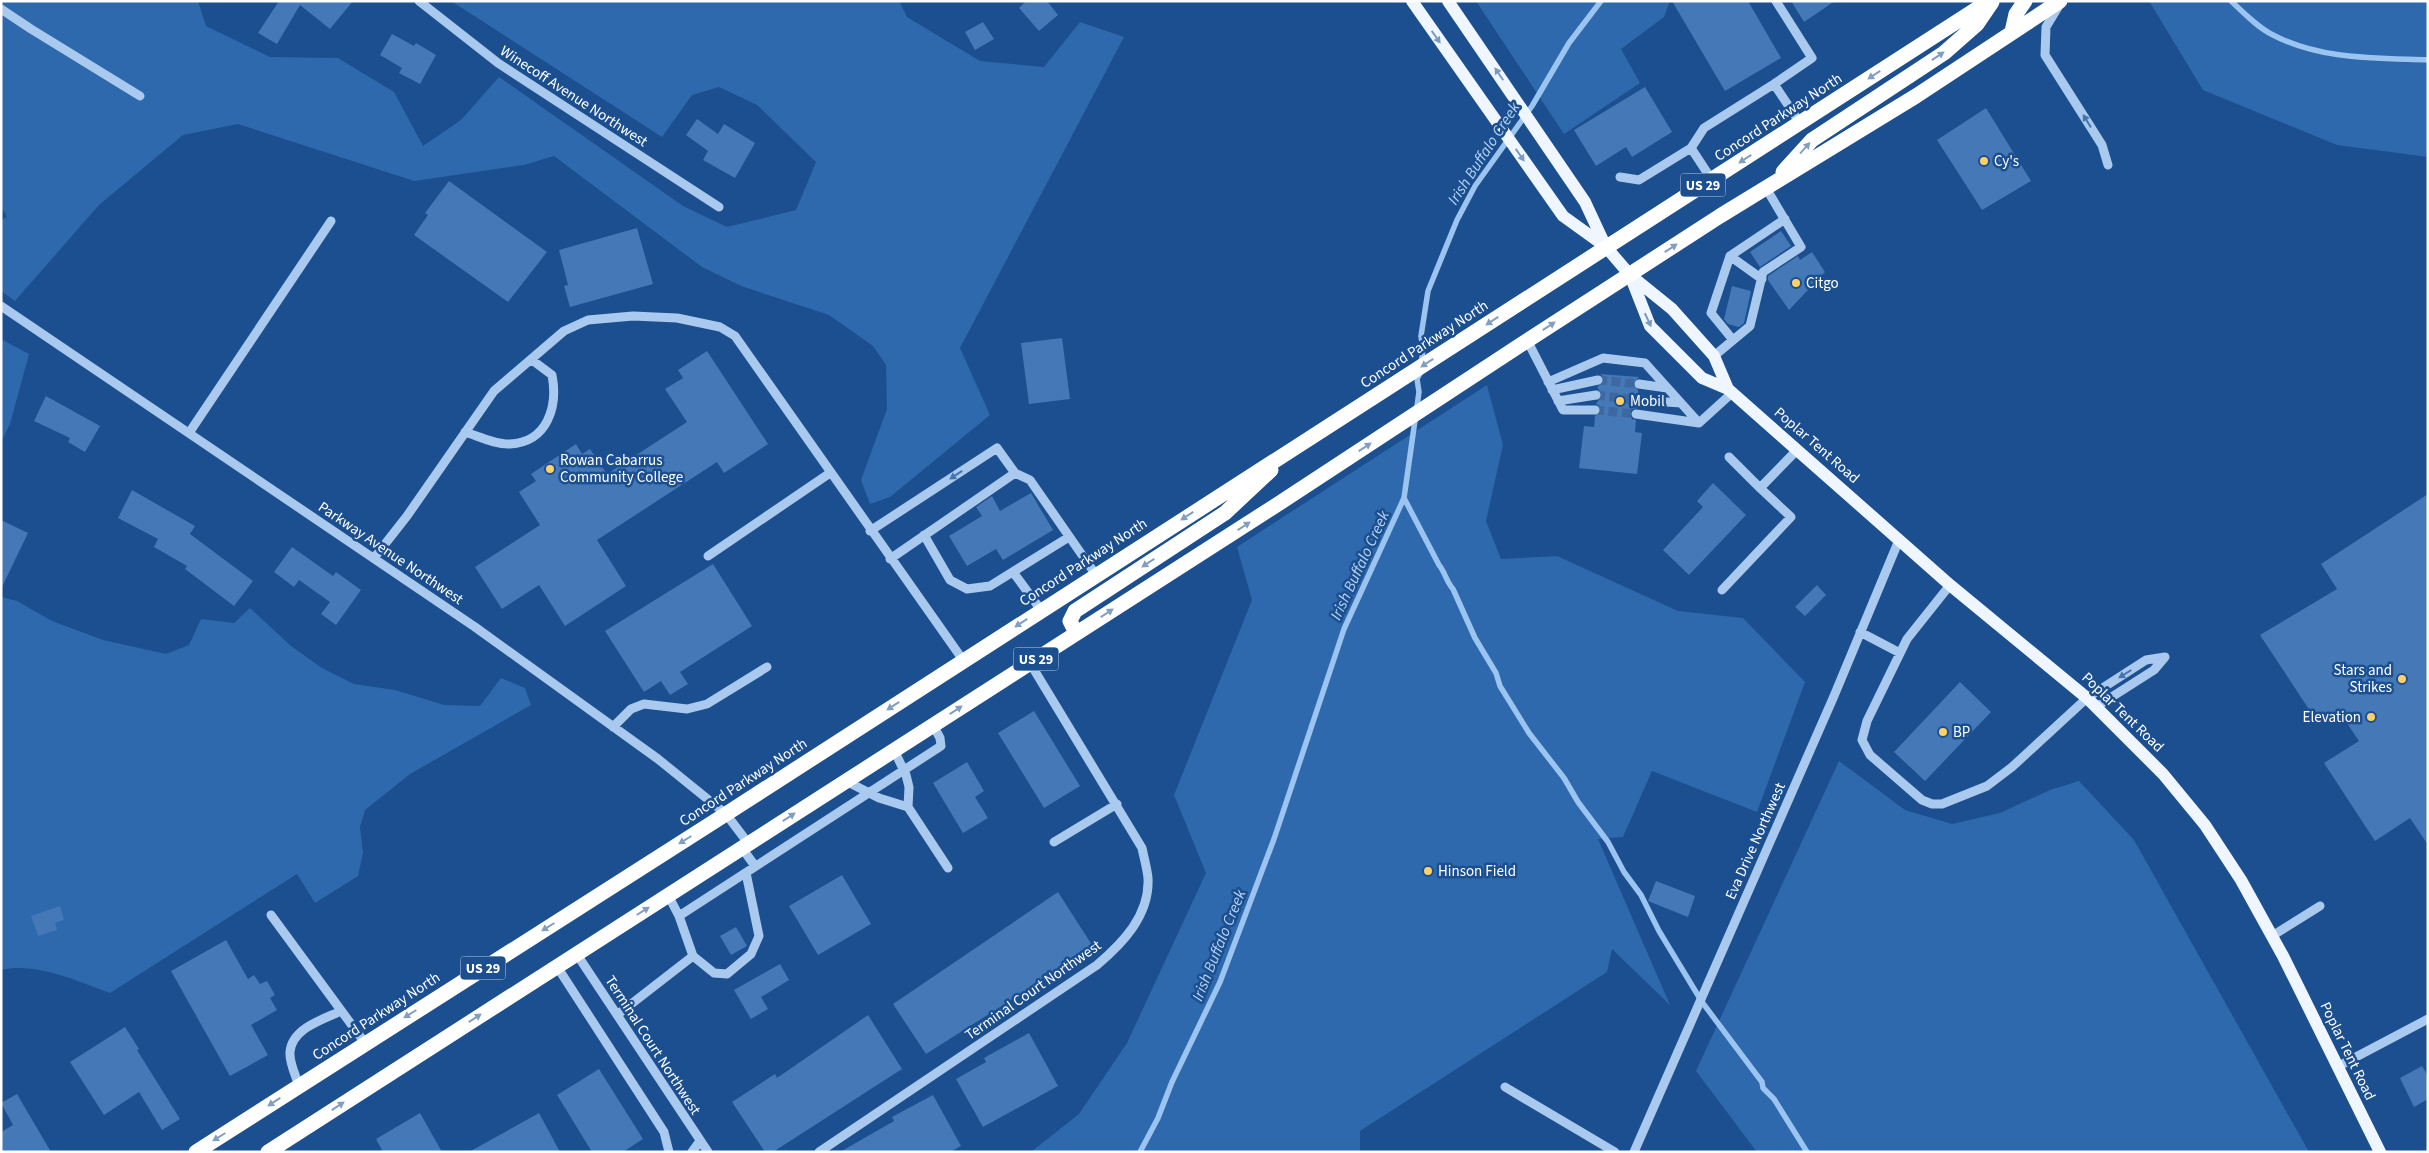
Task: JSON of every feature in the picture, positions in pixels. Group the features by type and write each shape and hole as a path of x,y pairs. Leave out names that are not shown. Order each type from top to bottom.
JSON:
{"highway":[{"name":"Concord Parkway North","path":"196,1152 726,814 1990,1"},
{"path":"1769,186 1812,140 1944,52 1978,24 1990,1"},
{"path":"2012,32 2016,14 2025,1"},
{"name":"US 29","path":"268,1152 1076,633 1527,340 1769,186 1916,96 2061,1"},
{"path":"1076,633 1070,621 1075,611 1225,513 1295,447"}],"main road":[{"path":"1412,1 1563,216 1606,247 1630,275"},
{"path":"1444,1 1487,57 1585,202 1606,247"},
{"path":"1448,1 1461,23"},
{"name":"Poplar Tent Road","path":"1630,275 1672,309 1714,356 1730,391"},
{"name":"Poplar Tent Road","path":"1630,275 1650,326 1702,378 1730,391 1950,585 2092,702 2163,774 2205,825 2241,880 2272,936 2380,1152"}],"street":[{"name":"Winecoff Avenue Northwest","path":"419,1 498,62 719,207"},
{"path":"1620,177 1639,180 1691,148 1704,128 1812,58 1776,1"},
{"path":"2061,1 2046,27 2045,55 2102,145 2108,165"},
{"path":"1,9 31,30 140,96"},
{"path":"1774,84 1800,123"},
{"path":"1691,148 1712,180"},
{"path":"1714,356 1750,326 1763,272 1802,247 1785,220 1769,186"},
{"path":"1733,340 1711,312 1730,256 1785,220"},
{"path":"189,433 331,221"},
{"path":"1730,256 1762,279"},
{"name":"Parkway Avenue Northwest","path":"1,306 374,558 658,759 726,814 755,866"},
{"path":"374,558 407,516 494,391 532,360 557,335 588,320 633,316 677,318 720,327 734,336 963,660"},
{"path":"1527,340 1563,410 1595,410"},
{"path":"1550,386 1603,358 1646,363 1699,423"},
{"path":"465,432 509,445 528,441 539,434 547,422 556,393 552,375 532,360"},
{"path":"1550,386 1598,380"},
{"path":"1639,384 1667,388"},
{"path":"1699,423 1730,391"},
{"path":"1558,401 1596,395"},
{"path":"1638,400 1681,404"},
{"path":"1636,414 1699,423"},
{"path":"870,531 997,448 1015,473 1030,480 1096,575"},
{"path":"1760,488 1798,450"},
{"path":"1722,590 1791,516 1729,457"},
{"path":"708,556 830,473"},
{"path":"890,559 1015,473"},
{"path":"924,536 950,580 967,590 990,586 1069,537"},
{"name":"Eva Drive Northwest","path":"1634,1152 1899,540"},
{"path":"1013,572 1041,610"},
{"path":"1950,585 1907,639 1866,720 1862,740 1870,755 1922,800 1932,804 1956,800 1987,786 2040,742 2146,660 2165,657 2154,670 2092,702"},
{"path":"1860,632 1900,652"},
{"name":"Terminal Court Northwest","path":"819,1152 1097,966 1120,945 1135,924 1147,900 1148,878 1142,848 1030,662"},
{"path":"614,727 631,709 644,704 687,709 707,704 767,667"},
{"path":"679,916 940,746 940,738 933,725"},
{"path":"894,750 904,770 909,787 908,807 948,868"},
{"path":"846,781 893,804 908,807"},
{"path":"1054,842 1117,804"},
{"path":"668,895 679,916 693,956 714,973 728,974 746,959 756,946 759,936 746,873"},
{"path":"2272,936 2320,906"},
{"path":"271,915 365,1043"},
{"name":"Terminal Court Northwest","path":"576,953 708,1152"},
{"path":"617,1015 693,956"},
{"path":"556,966 664,1132 669,1152"},
{"path":"299,1086 290,1052 293,1041 309,1026 341,1011"},
{"path":"2336,1067 2428,1019"},
{"path":"1505,1087 1616,1152"},
{"path":"692,1152 700,1141"}],"shaded area":[{"path":"2,1 198,1 206,26 270,57 338,58 394,92 423,146 461,120 499,77 683,206 727,227 796,210 816,162 757,105 719,87 692,95 662,137 451,1 899,1 907,17 980,61 1044,67 1080,22 1124,37 960,348 990,415 890,497 870,504 861,480 887,409 886,365 873,346 829,315 741,286 702,267 554,156 524,165 414,181 238,124 183,135 99,205 15,301 1,291 1,220 7,217 1,206"},
{"path":"1476,1 1670,1 1664,17 1621,49 1640,83 1564,134"},
{"path":"2149,1 2428,1 2428,157 2337,145 2203,90"},
{"path":"1,339 29,354 10,424 1,442"},
{"path":"1487,385 1503,445 1486,521 1501,559 1557,556 1678,611 1743,618 1805,682 1757,812 1652,771 1623,837 1598,839 1670,1005 1612,949 1607,972 1360,1131 1360,1152 1031,1152 1079,1114 1127,1043 1206,873 1174,795 1252,600 1237,547"},
{"path":"1,597 17,601 52,621 103,640 166,654 189,645 201,619 234,623 250,608 291,646 322,668 354,684 395,690 444,705 480,706 501,678 525,688 531,705 410,774 365,810 360,827 363,853 358,876 315,903 297,874 110,993 70,978 42,971 15,968 1,970"},
{"path":"1839,761 1905,810 1952,824 2000,813 2050,790 2079,781 2134,840 2309,1152 1757,1152 1696,1071"}],"building":[{"path":"279,1 353,1 330,29 300,5 277,44 258,33"},
{"path":"1026,1 1047,1 1058,15 1039,31 1019,8"},
{"path":"1672,1 1748,1 1781,58 1725,91"},
{"path":"1791,1 1835,1 1804,22"},
{"path":"983,22 994,39 975,50 965,32"},
{"path":"392,34 414,46 416,43 436,55 420,84 399,73 402,68 380,55"},
{"path":"1645,87 1672,132 1632,157 1626,147 1596,166 1574,130"},
{"name":"Cy's","path":"1986,108 2031,181 1982,210 1937,140"},
{"path":"697,119 718,134 724,124 755,143 735,178 703,160 708,151 686,135"},
{"path":"449,181 547,252 508,302 414,235 428,215 425,213"},
{"path":"637,228 653,284 570,307 564,286 568,285 559,250"},
{"path":"1781,231 1791,246 1760,267 1750,252"},
{"name":"Citgo","path":"1812,252 1825,272 1789,310 1768,280 1768,276 1798,256 1800,260"},
{"path":"1732,286 1751,291 1744,323 1739,327 1728,324 1724,319"},
{"path":"1062,338 1070,399 1029,404 1021,343"},
{"path":"707,351 768,444 724,473 717,462 597,540 626,586 565,626 539,585 502,609 475,567 540,525 519,492 536,481 531,474 576,444 582,454 590,449 607,474 687,422 665,389 683,378 678,370"},
{"path":"1600,374 1639,377 1633,384 1638,390 1638,394 1632,399 1637,408 1631,410 1630,414 1632,419 1636,420 1635,432 1642,433 1637,474 1579,468 1584,426 1594,427 1595,416 1601,410 1600,406 1596,404 1602,395 1597,387 1604,381 1603,376"},
{"path":"46,396 100,426 85,452 68,442 70,438 34,421"},
{"path":"1713,483 1746,515 1689,575 1663,550 1703,507 1697,501"},
{"path":"132,490 195,526 190,534 253,581 234,606 185,569 187,566 154,547 158,539 118,518"},
{"path":"1031,493 1053,530 1003,560 996,549 967,566 949,536 982,516 976,507 992,496 1000,511"},
{"path":"2428,494 2428,845 2410,818 2375,841 2324,763 2359,741 2338,710 2318,723 2260,635 2337,589 2321,564"},
{"path":"1,520 28,533 1,589"},
{"path":"292,547 333,576 336,572 361,590 336,625 321,614 330,602 299,580 294,587 274,572"},
{"path":"713,564 752,626 680,672 688,684 670,695 661,681 644,692 605,631"},
{"path":"1817,585 1826,595 1805,616 1795,607"},
{"name":"BP","path":"1960,682 1991,712 1925,781 1894,752"},
{"path":"1034,711 1080,786 1044,808 998,733"},
{"path":"967,762 984,791 975,797 988,818 963,833 933,783"},
{"path":"842,875 871,924 818,955 789,906"},
{"path":"1656,881 1695,896 1688,917 1648,901"},
{"path":"1058,892 1092,945 1030,988 926,1054 893,1004"},
{"path":"60,906 64,920 55,923 57,930 38,936 31,916"},
{"path":"736,927 747,946 731,955 720,936"},
{"path":"226,940 248,979 254,975 260,984 267,981 275,995 270,998 277,1010 251,1025 268,1055 230,1076 171,971"},
{"path":"780,964 789,980 761,997 768,1009 751,1019 734,990"},
{"path":"868,1015 902,1069 773,1152 765,1152 732,1102 775,1074 777,1078"},
{"path":"125,1027 139,1049 137,1050 180,1119 162,1130 139,1092 104,1115 70,1062"},
{"path":"1029,1033 1058,1086 983,1127 956,1079 986,1062 984,1058"},
{"path":"2422,1066 2428,1076 2428,1099 2414,1107 2400,1078"},
{"path":"599,1069 643,1139 623,1152 592,1152 557,1095"},
{"path":"17,1094 51,1152 1,1152 1,1132 13,1125 1,1103"},
{"path":"933,1095 961,1146 950,1152 840,1152 894,1121 892,1117"},
{"path":"420,1113 442,1152 383,1152 376,1139"},
{"path":"539,1113 560,1152 469,1152"}],"waterway":[{"name":"Irish Buffalo Creek","path":"1140,1152 1158,1118 1172,1082 1220,982 1274,839 1344,629 1404,498 1419,392 1417,379 1420,373 1423,349 1421,336 1428,291 1457,220 1475,186 1532,106 1569,43 1601,1"},
{"path":"2231,1 2267,32 2310,49 2369,58 2428,60"},
{"path":"1404,498 1453,589 1475,638 1496,673 1500,686 1529,733 1564,778 1578,802 1608,842 1624,872 1641,895 1659,931 1702,1002 1762,1082 1763,1088 1774,1099 1807,1152"}],"tunnel":[{"path":"1598,380 1639,384"},
{"path":"1596,395 1638,400"},
{"path":"1595,410 1636,414"}],"place":[{"name":"Cy's","path":"1984,161"},
{"name":"Citgo","path":"1796,283"},
{"name":"Mobil","path":"1620,401"},
{"name":"Rowan Cabarrus Community College","path":"550,469"},
{"name":"Stars and Strikes","path":"2402,679"},
{"name":"Elevation","path":"2371,717"},
{"name":"BP","path":"1943,732"},
{"name":"Hinson Field","path":"1428,871"}]}
